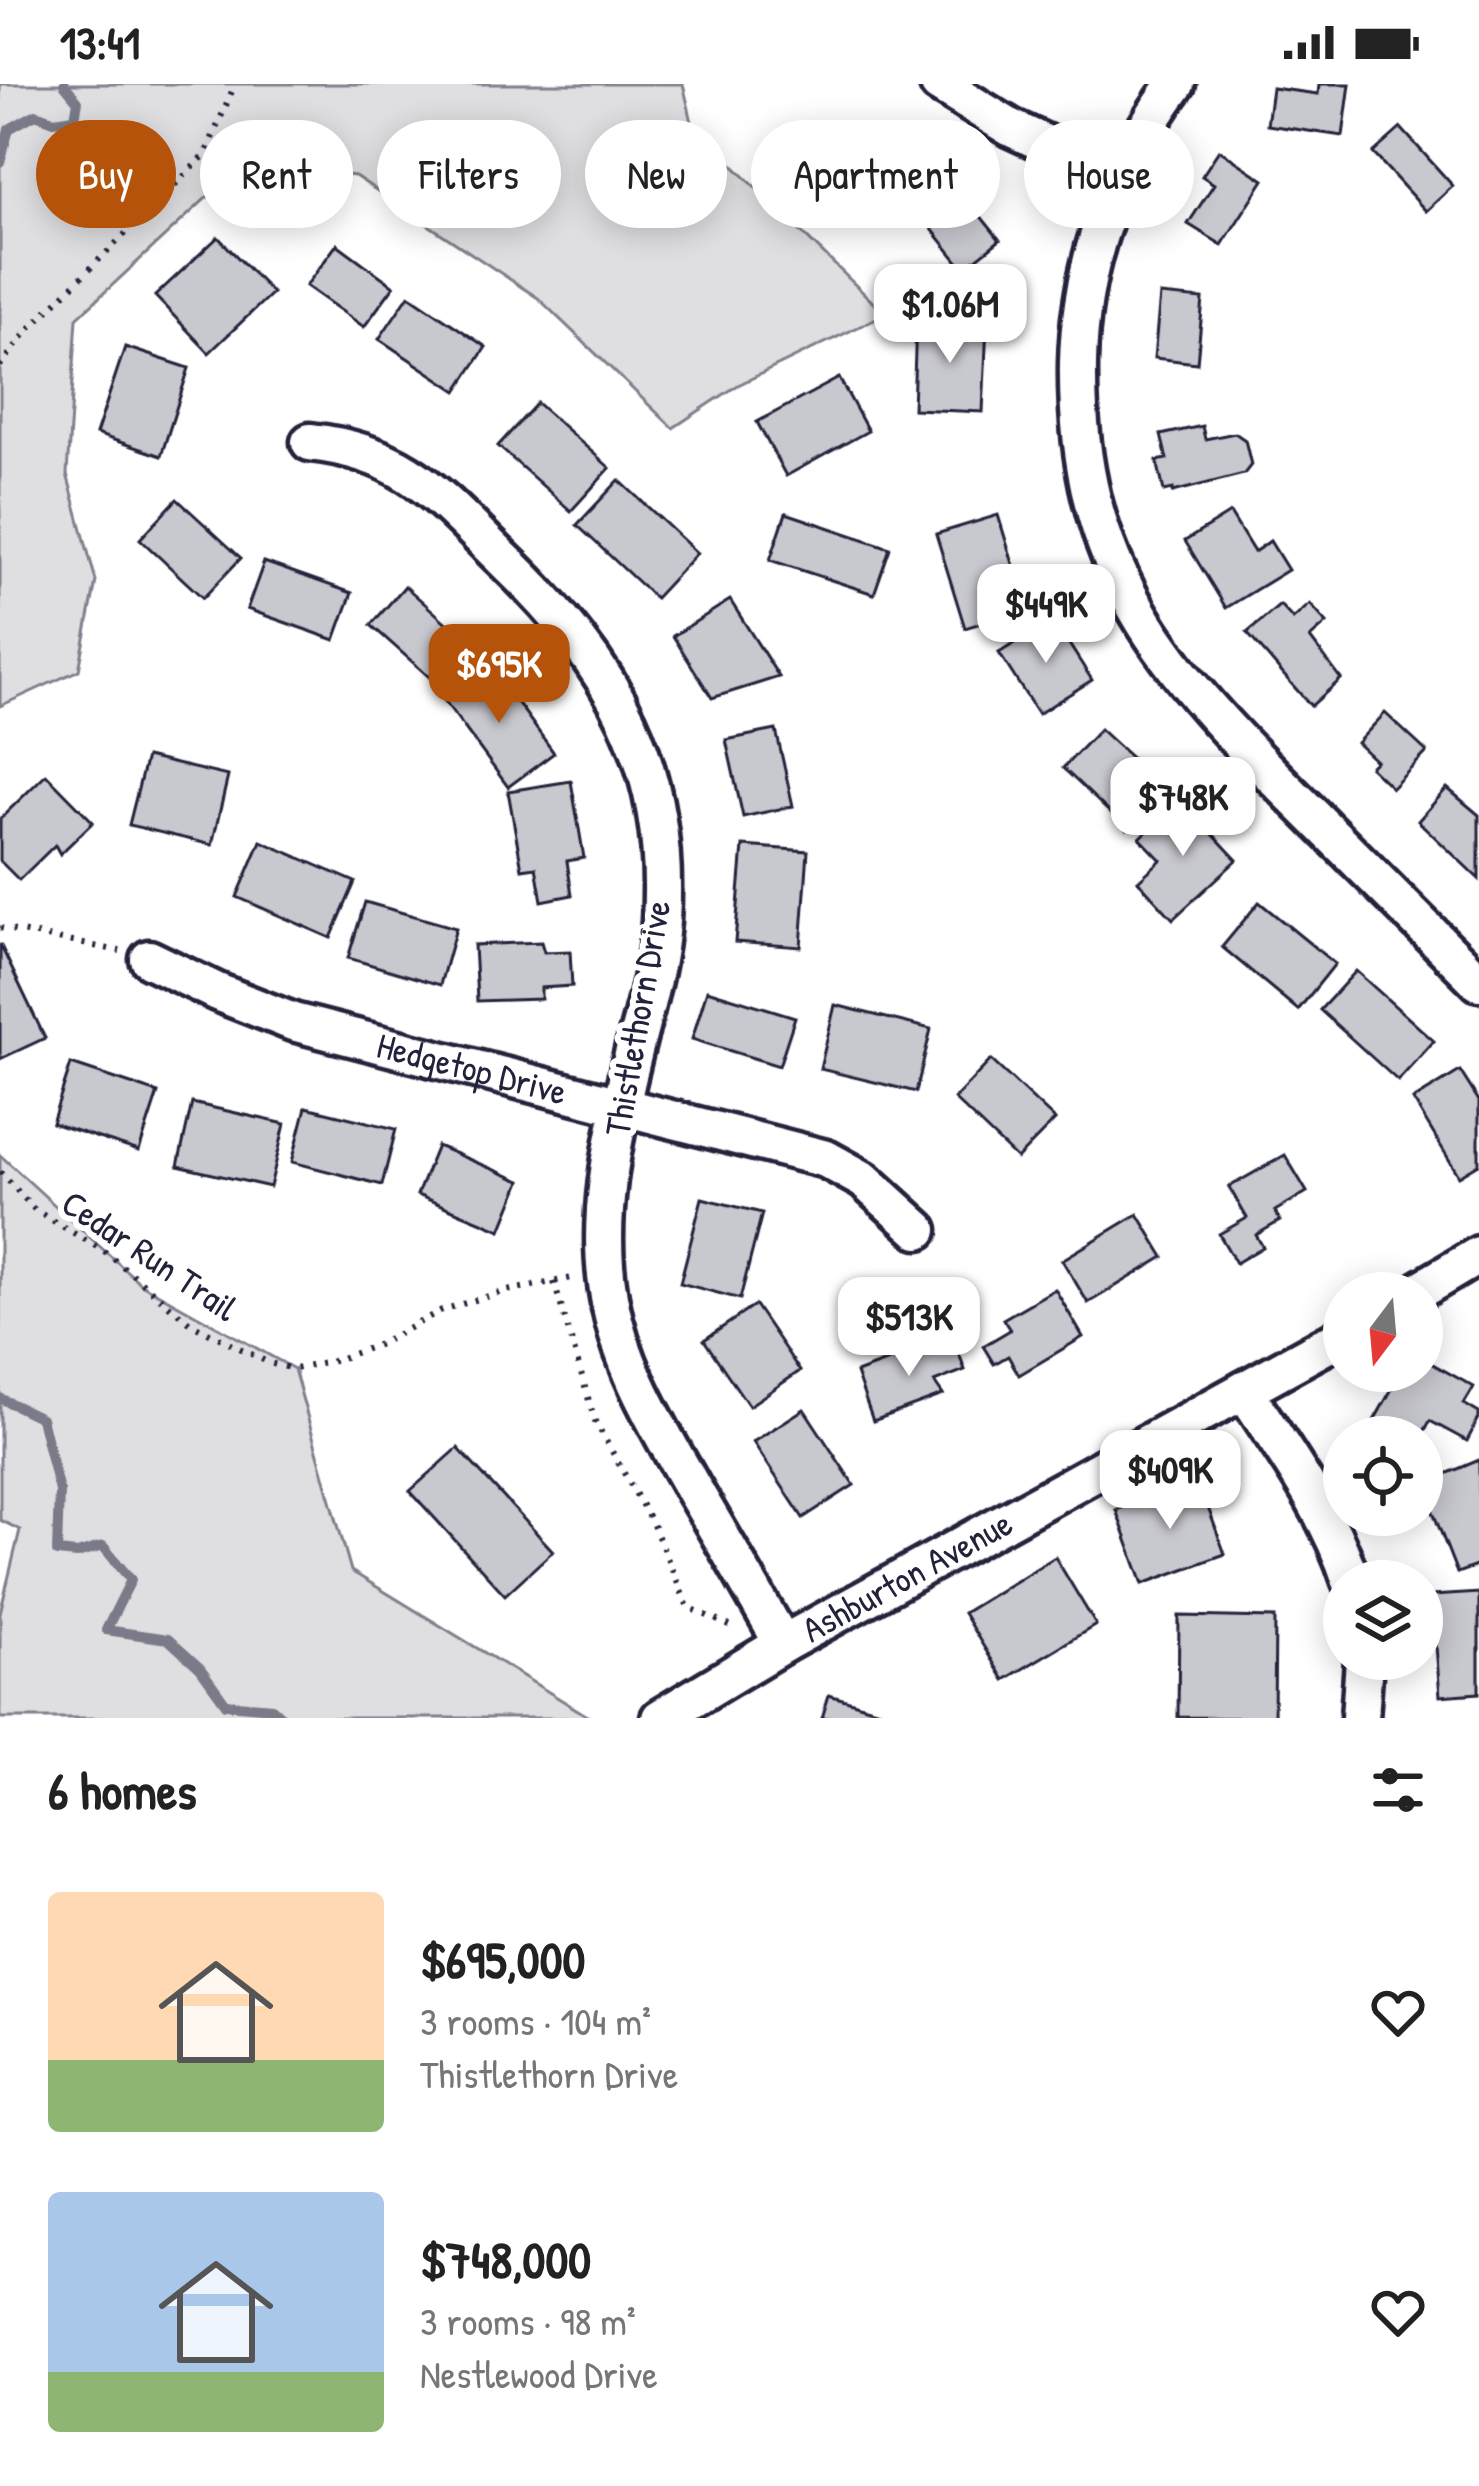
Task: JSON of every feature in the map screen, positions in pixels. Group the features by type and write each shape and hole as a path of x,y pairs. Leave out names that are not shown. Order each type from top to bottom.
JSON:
{"street":[{"path":"939,84 1024,134"},
{"path":"1155,120 1176,84"},
{"path":"1100,228 1087,276 1078,402 1083,465 1100,530 1126,592 1178,675 1220,725 1479,982"},
{"name":"Thistlethorn Drive","path":"310,442 385,458 418,477 578,637 626,714 652,793 662,859 661,926 621,1106 606,1202 605,1271 624,1354 644,1403 783,1644"},
{"name":"Hedgetop Drive","path":"149,959 293,1022 826,1159 864,1180 920,1230"},
{"path":"1443,1277 1479,1256"},
{"name":"Ashburton Avenue","path":"660,1718 783,1644 1323,1347"},
{"path":"1244,1390 1292,1462 1343,1560"},
{"path":"1360,1718 1363,1680"}],"path":[{"path":"0,366 28,329 205,155 235,84"},
{"path":"0,928 149,959"},
{"name":"Cedar Run Trail","path":"0,1172 35,1210 106,1253 190,1322 269,1363 294,1369 380,1344 442,1310 605,1271"},
{"path":"554,1282 595,1421 652,1525 688,1607 712,1621 783,1644"}],"shaded area":[{"path":"0,84 683,84 692,120 585,120 585,228 727,228 727,159 751,183 751,228 797,228 885,314 738,385 673,428 538,298 433,228 561,228 561,120 377,120 377,191 353,176 353,120 200,120 200,204 176,226 176,120 36,120 36,228 174,228 77,318 67,474 96,581 79,670 0,706"},
{"path":"0,1155 141,1284 294,1369 351,1571 591,1718 0,1718 0,1613 20,1530 0,1520"}],"building":[{"path":"1319,84 1350,84 1343,136 1267,125 1272,88 1318,94"},
{"path":"1401,128 1453,186 1426,211 1373,153"},
{"path":"1219,150 1264,180 1222,245 1194,228 1194,215 1214,184 1202,176"},
{"path":"931,228 990,228 1000,240 964,269"},
{"path":"218,237 272,293 209,353 155,296"},
{"path":"337,244 394,286 364,327 306,286"},
{"path":"409,295 486,347 457,391 379,339"},
{"path":"1160,295 1203,299 1197,363 1154,358"},
{"path":"916,321 987,324 983,412 913,409"},
{"path":"125,347 189,368 161,456 96,434"},
{"path":"839,378 868,431 786,476 757,422"},
{"path":"537,403 610,468 571,511 498,446"},
{"path":"1202,426 1205,439 1235,433 1245,440 1251,465 1244,474 1164,491 1157,461 1167,459 1161,435"},
{"path":"619,480 697,553 655,598 577,525"},
{"path":"177,499 241,558 203,598 140,539"},
{"path":"786,513 890,548 874,594 770,560"},
{"path":"1230,513 1254,552 1270,541 1288,570 1226,608 1185,541"},
{"path":"998,515 1027,609 965,628 936,534"},
{"path":"264,562 352,593 335,640 247,609"},
{"path":"405,586 480,653 445,691 371,625"},
{"path":"730,600 779,677 712,698 673,636"},
{"path":"1310,604 1327,623 1310,638 1341,679 1311,706 1247,633 1280,605 1293,619"},
{"path":"1053,619 1092,680 1038,714 999,653"},
{"path":"491,666 554,753 508,787 444,700"},
{"path":"1385,713 1427,752 1392,788 1370,767 1376,761 1357,743"},
{"path":"1100,729 1165,789 1127,829 1063,768"},
{"path":"776,730 793,806 743,817 726,740"},
{"path":"146,757 228,776 212,845 129,825"},
{"path":"46,774 93,822 60,854 55,845 19,880 0,861 0,819"},
{"path":"571,781 584,858 567,861 572,895 542,901 536,867 522,869 508,791"},
{"path":"1447,788 1479,815 1479,879 1418,821"},
{"path":"1181,800 1237,860 1173,919 1138,881 1161,860 1140,838"},
{"path":"261,841 355,882 331,938 237,897"},
{"path":"743,846 808,851 801,947 735,942"},
{"path":"365,902 456,928 440,985 348,958"},
{"path":"1259,902 1335,964 1298,1010 1222,947"},
{"path":"541,942 544,952 570,951 572,986 541,988 541,999 477,1001 474,945"},
{"path":"0,944 45,1038 0,1059"},
{"path":"1356,971 1434,1041 1398,1081 1320,1010"},
{"path":"707,990 795,1017 779,1066 692,1039"},
{"path":"835,1005 931,1029 916,1092 820,1069"},
{"path":"991,1060 1055,1120 1017,1159 954,1099"},
{"path":"71,1064 158,1093 139,1151 52,1123"},
{"path":"1460,1071 1479,1101 1479,1164 1459,1176 1413,1100"},
{"path":"192,1103 285,1124 270,1187 178,1166"},
{"path":"306,1107 396,1129 382,1185 292,1162"},
{"path":"437,1146 521,1181 501,1230 417,1195"},
{"path":"1285,1155 1307,1192 1275,1211 1280,1221 1256,1235 1263,1247 1236,1263 1219,1234 1247,1218 1229,1187"},
{"path":"702,1198 762,1213 740,1299 680,1283"},
{"path":"1138,1214 1164,1257 1088,1303 1062,1260"},
{"path":"1055,1289 1083,1337 1019,1375 1008,1356 994,1364 983,1346 1010,1330 1003,1319"},
{"path":"755,1305 800,1371 749,1406 704,1340"},
{"path":"953,1337 965,1370 934,1382 943,1395 873,1421 856,1373"},
{"path":"1443,1370 1474,1387 1464,1404 1479,1413 1467,1441 1443,1428 1443,1416 1377,1416 1390,1392 1443,1392"},
{"path":"804,1409 854,1485 803,1518 753,1442"},
{"path":"458,1448 553,1551 505,1595 410,1491"},
{"path":"1479,1460 1479,1565 1457,1573 1442,1536 1443,1475"},
{"path":"1198,1480 1225,1554 1143,1584 1116,1510"},
{"path":"1055,1557 1096,1625 1004,1680 963,1613"},
{"path":"1479,1593 1479,1693 1440,1696 1443,1595"},
{"path":"1179,1616 1275,1618 1274,1718 1178,1717"},
{"path":"829,1695 906,1718 822,1718"}],"waterway":[{"path":"0,162 9,129 36,114 54,121 75,118 78,101 64,84"},
{"path":"0,1398 41,1418 59,1491 57,1552 77,1554 103,1546 131,1580 106,1630 168,1639 200,1668 226,1704 272,1708 283,1718"}]}
